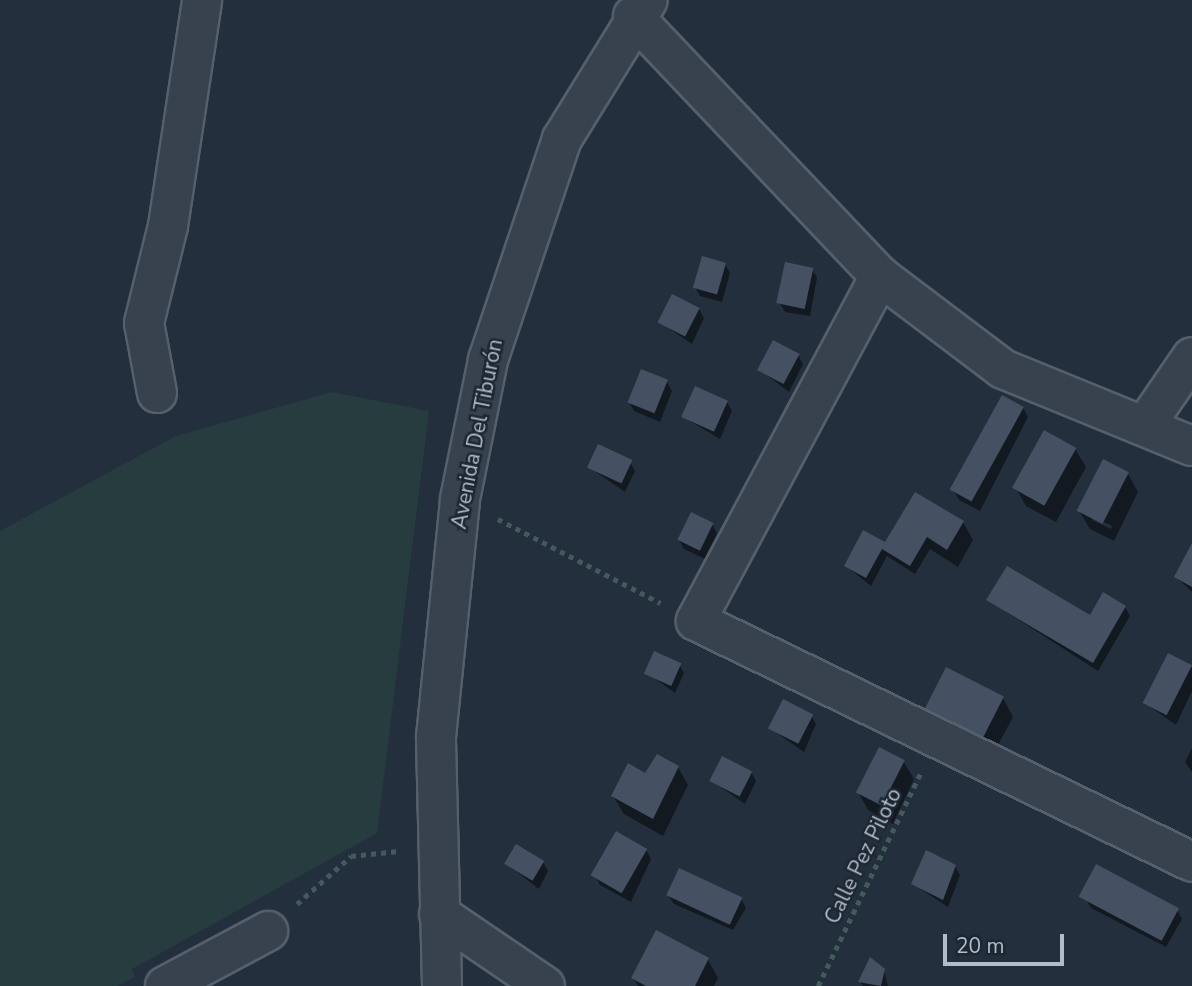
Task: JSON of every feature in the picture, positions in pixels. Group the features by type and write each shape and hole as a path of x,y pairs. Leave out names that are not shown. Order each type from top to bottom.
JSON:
{"street":[{"path":"157,393 144,323 168,226 202,0"},
{"path":"641,8 880,276 1003,369 1146,424 1192,446"},
{"name":"Avenida Del Tiburón","path":"442,986 436,737 460,499 488,360 562,139 641,8"},
{"path":"880,276 696,621 936,740 1192,862"},
{"path":"1146,424 1192,358"},
{"path":"439,914 545,986"},
{"path":"165,986 268,931"}],"path":[{"path":"460,499 696,621"},
{"name":"Calle Pez Piloto","path":"818,986 936,740"},
{"path":"268,931 351,856 438,846"}],"green space":[{"path":"332,392 429,411 377,833 132,969 135,977 117,986 0,986 0,531 176,436"}],"building":[{"path":"702,256 726,263 717,295 693,288"},
{"path":"785,262 813,268 805,309 776,303"},
{"path":"672,294 700,308 685,337 657,323"},
{"path":"773,340 799,354 784,384 757,370"},
{"path":"641,369 668,380 654,413 628,402"},
{"path":"695,386 728,401 714,432 681,417"},
{"path":"1002,395 1024,407 972,502 950,489"},
{"path":"1044,430 1076,448 1044,506 1012,488"},
{"path":"598,444 632,460 621,484 587,468"},
{"path":"1103,459 1129,472 1103,524 1077,511"},
{"path":"915,492 964,521 947,550 927,537 910,566 882,549 866,578 844,566 863,530 885,542"},
{"path":"691,512 713,523 700,551 677,540"},
{"path":"1192,543 1192,587 1174,577"},
{"path":"1007,566 1090,615 1103,592 1126,606 1093,663 986,600"},
{"path":"654,651 681,663 671,686 644,674"},
{"path":"1168,653 1192,665 1167,715 1143,703"},
{"path":"946,667 1004,697 982,740 924,711"},
{"path":"783,699 813,714 798,744 768,728"},
{"path":"879,747 905,760 882,806 856,792"},
{"path":"657,754 679,766 653,819 611,796 628,763 645,773"},
{"path":"722,756 752,771 740,796 709,781"},
{"path":"616,831 647,849 622,893 590,875"},
{"path":"516,844 544,861 532,881 504,864"},
{"path":"926,850 956,865 943,900 911,884"},
{"path":"1096,864 1179,908 1162,941 1079,897"},
{"path":"679,868 742,898 730,925 666,895"},
{"path":"656,930 709,958 695,986 646,986 631,978"},
{"path":"870,957 885,969 881,986 858,982"}]}
